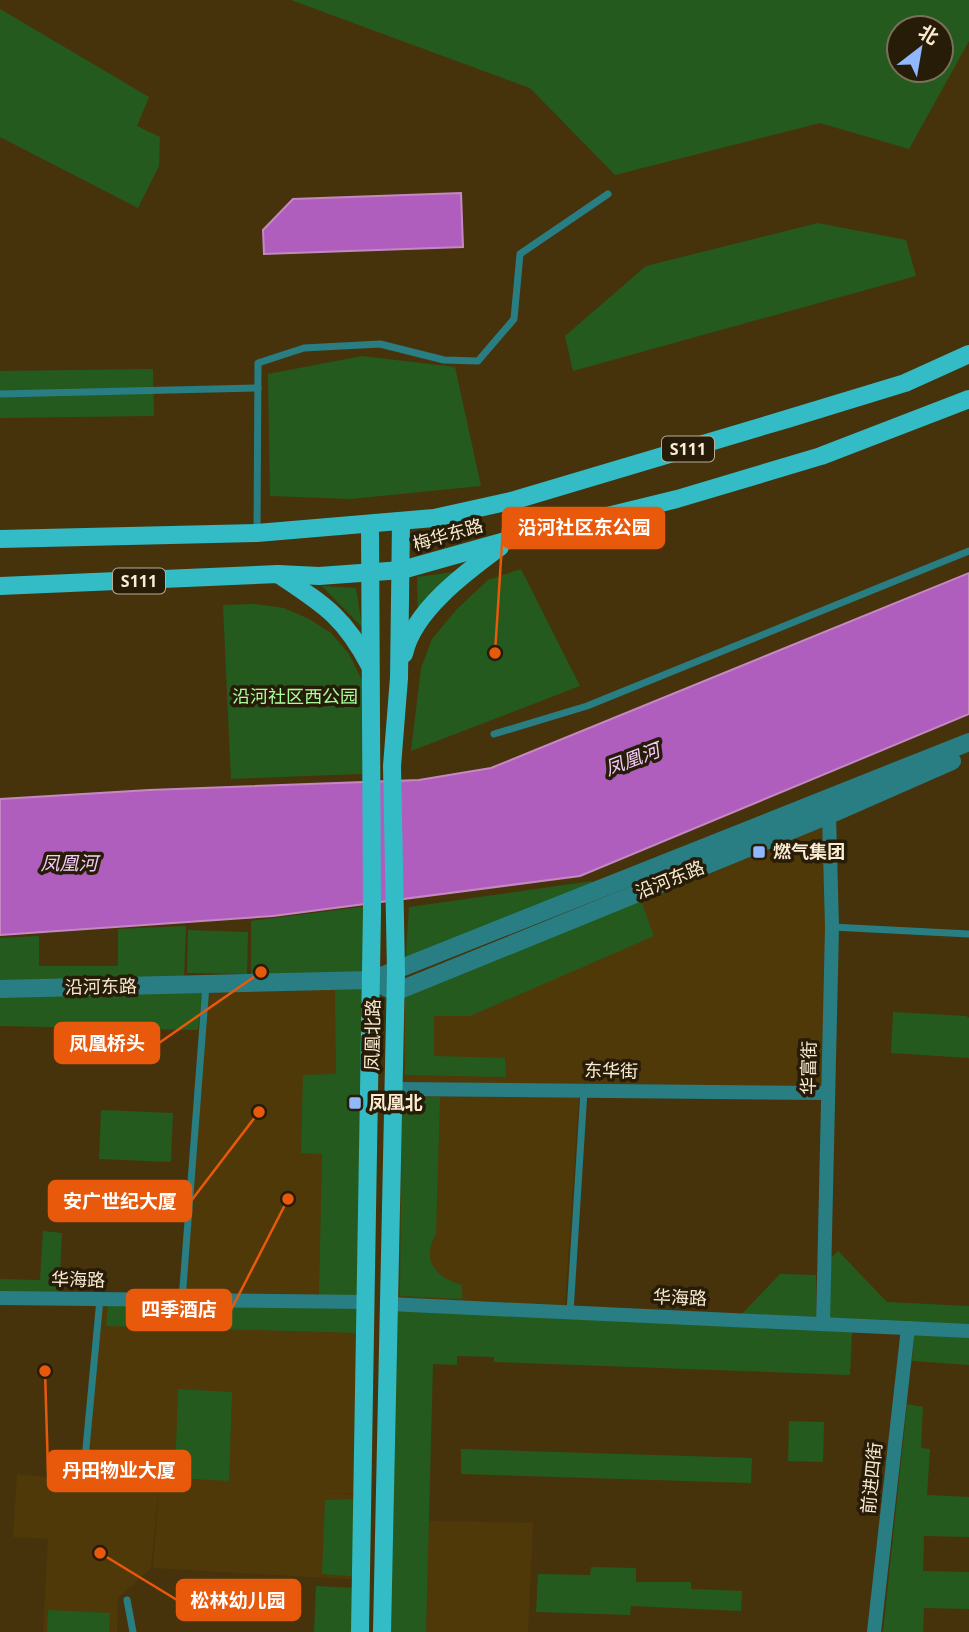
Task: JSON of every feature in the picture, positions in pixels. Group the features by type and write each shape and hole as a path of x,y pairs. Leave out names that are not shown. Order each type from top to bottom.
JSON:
{"main road":[{"name":"梅华东路","path":"0,539 257,533 434,518 515,500 905,383 969,354"},
{"name":"梅华东路","path":"0,586 278,574 370,574 402,570 509,540 677,499 821,456 969,399"},
{"name":"凤凰北路","path":"382,1632 396,971 393,777 399,678 401,522"},
{"name":"凤凰北路","path":"359,1632 372,911 370,525"},
{"path":"399,678 406,645 426,612 454,582 509,540"},
{"path":"278,574 335,615 355,638 372,670"}],"street":[{"name":"沿河东路","path":"0,989 371,980 969,742"},
{"name":"沿河东路","path":"371,980 395,992 829,815 969,754"},
{"name":"华富街","path":"823,1323 832,927 829,815"},
{"name":"东华街","path":"393,1088 828,1093"},
{"name":"华海路","path":"0,1298 365,1302"},
{"name":"华海路","path":"389,1304 969,1331"},
{"name":"前进四街","path":"874,1632 908,1328"}],"lane":[{"path":"257,533 258,363 304,348 380,344 444,360 478,361 514,319 520,254 608,194"},
{"path":"0,394 257,388"},
{"path":"494,734 587,706 969,551"},
{"path":"832,927 969,934"},
{"path":"183,1300 206,984"},
{"path":"570,1312 584,1090"},
{"path":"83,1480 100,1299"},
{"path":"127,1600 133,1632"}],"shaded area":[{"path":"829,815 828,1093 393,1088 395,992"},
{"path":"370,982 365,1300 185,1298 207,987"},
{"path":"400,1095 579,1097 565,1306 397,1298"},
{"path":"101,1301 365,1304 363,1494 322,1493 363,1495 362,1580 153,1568 159,1484 151,1568 118,1598 117,1632 43,1632 48,1539 13,1537 17,1474 84,1481"},
{"path":"389,1520 533,1523 528,1632 386,1632"}],"green space":[{"path":"291,0 969,0 969,41 955,66 955,14 885,14 885,84 945,84 909,149 820,123 615,175 530,88"},
{"path":"0,9 149,97 137,126 160,137 159,166 138,208 0,137"},
{"path":"818,223 906,240 916,276 573,371 565,336 646,266"},
{"path":"362,356 455,367 481,486 351,499 270,496 268,374"},
{"path":"153,369 154,416 0,418 0,371"},
{"path":"521,569 580,686 411,751 421,668 432,639 457,609 488,580"},
{"path":"453,572 418,625 417,577"},
{"path":"322,586 356,588 362,627"},
{"name":"沿河社区西公园","path":"255,604 284,608 309,619 331,633 349,654 362,680 362,774 231,779 223,605"},
{"path":"592,881 598,896 405,968 409,907"},
{"path":"641,901 654,936 470,1016 434,1016 434,1056 505,1058 506,1077 405,1075 405,985"},
{"path":"369,906 368,977 251,979 251,921"},
{"path":"186,926 184,981 0,984 0,938 39,936 39,966 118,966 118,929"},
{"path":"188,930 248,932 247,974 187,973"},
{"path":"335,985 367,985 362,1297 319,1296 322,1154 301,1153 303,1075 336,1074"},
{"path":"203,988 198,1030 0,1026 0,995"},
{"path":"893,1012 966,1016 969,1018 969,1058 891,1053"},
{"path":"402,1097 440,1097 436,1233 430,1252 433,1266 438,1272 462,1285 462,1299 400,1296"},
{"path":"101,1110 173,1113 171,1162 99,1159"},
{"path":"43,1231 62,1233 59,1294 0,1293 0,1279 40,1280"},
{"path":"838,1251 887,1302 969,1306 969,1328 827,1319 829,1260"},
{"path":"780,1274 816,1275 816,1317 742,1314"},
{"path":"108,1303 361,1306 360,1333 106,1326"},
{"path":"395,1308 852,1331 850,1375 494,1362 494,1357 457,1356 457,1365 433,1364 426,1632 388,1632"},
{"path":"914,1334 969,1337 969,1365 912,1361"},
{"path":"178,1389 232,1392 229,1481 175,1478"},
{"path":"907,1404 923,1407 921,1448 930,1449 927,1495 969,1497 969,1537 924,1536 923,1571 969,1572 969,1609 924,1608 923,1632 883,1632"},
{"path":"789,1421 824,1422 823,1462 788,1461"},
{"path":"461,1449 752,1458 751,1483 461,1474"},
{"path":"360,1499 360,1577 322,1574 325,1500"},
{"path":"591,1567 636,1568 636,1582 691,1582 691,1589 742,1591 741,1611 631,1606 630,1615 536,1612 538,1574 590,1575"},
{"path":"316,1586 356,1588 356,1632 314,1632"},
{"path":"48,1610 110,1613 109,1632 47,1632"}],"water":[{"path":"461,193 463,247 264,254 263,230 293,199"},
{"name":"凤凰河","path":"969,573 969,714 580,876 273,916 0,935 0,799 149,790 419,780 491,768"}],"place":[{"name":"沿河社区东公园","path":"495,653"},
{"name":"燃气集团","path":"759,852"},
{"name":"凤凰桥头","path":"261,972"},
{"name":"凤凰北","path":"355,1103"},
{"name":"安广世纪大厦","path":"259,1112"},
{"name":"四季酒店","path":"288,1199"},
{"name":"丹田物业大厦","path":"45,1371"},
{"name":"松林幼儿园","path":"100,1553"}]}
